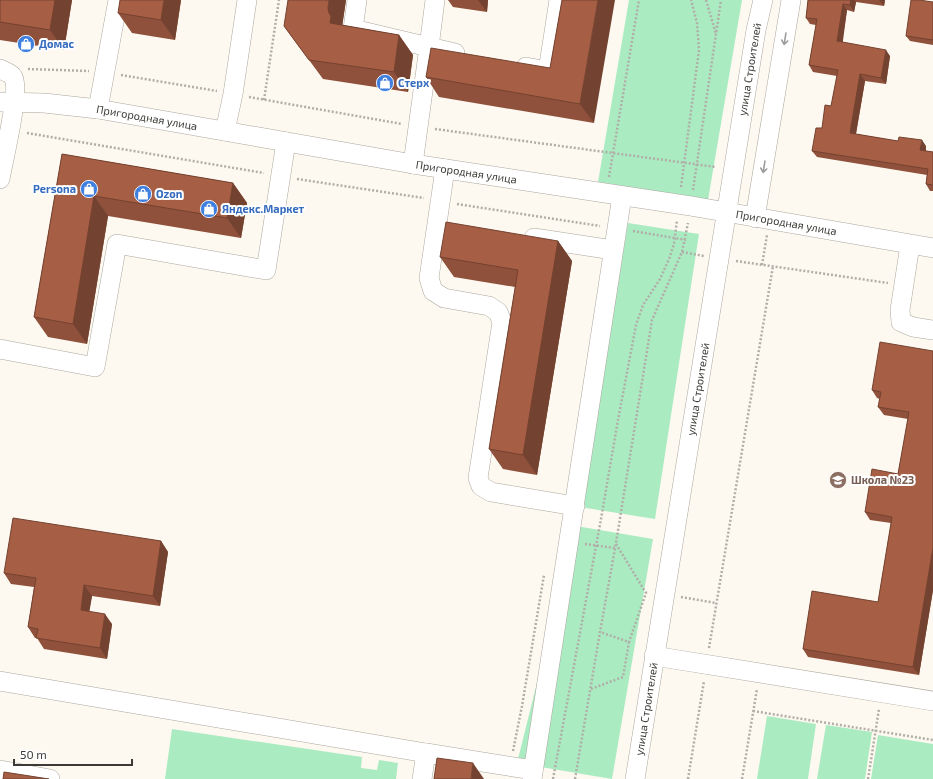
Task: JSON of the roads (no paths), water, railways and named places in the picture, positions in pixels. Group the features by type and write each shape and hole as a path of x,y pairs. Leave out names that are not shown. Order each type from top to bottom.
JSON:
{"street":[{"path":"98,109 118,0"},
{"path":"225,131 233,94 247,0"},
{"path":"358,0 353,28 429,47 474,56"},
{"path":"413,164 436,0"},
{"path":"511,64 548,71 559,0"},
{"name":"улица Строителей","path":"635,779 756,30 763,0"},
{"path":"762,224 791,0"},
{"path":"0,69 13,76 16,83 7,101 9,130 0,179"},
{"name":"Пригородная улица","path":"7,101 44,103 98,109 413,164 726,213 762,224 933,248"},
{"path":"0,349 95,367 117,244 266,270 286,142"},
{"path":"445,169 440,201 445,224 429,278 433,291 444,298 489,306 498,312 502,322 478,478 481,486 491,492 575,506"},
{"path":"0,681 426,753 532,775 622,196"},
{"path":"514,235 613,250"},
{"path":"910,245 900,310 901,322 913,327 933,330"},
{"path":"654,656 933,701"},
{"path":"422,779 426,753"},
{"path":"0,770 50,779"}],"place":[{"name":"Домас","path":"26,44"},
{"name":"Стерх","path":"385,83"},
{"name":"Persona","path":"89,189"},
{"name":"Ozon","path":"143,194"},
{"name":"Яндекс.Маркет","path":"209,209"},
{"name":"Школа №23","path":"838,480"}]}
